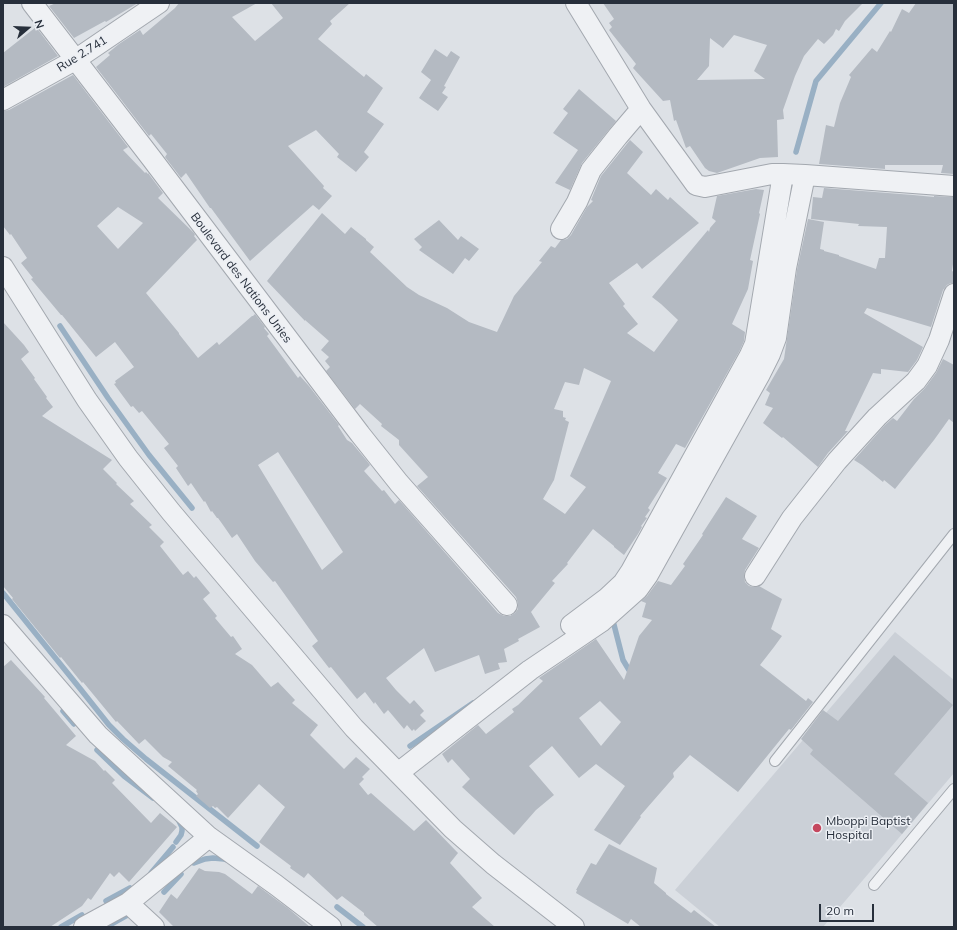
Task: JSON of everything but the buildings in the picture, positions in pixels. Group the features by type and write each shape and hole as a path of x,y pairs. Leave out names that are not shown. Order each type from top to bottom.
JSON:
{"street":[{"name":"Boulevard des Nations Unies","path":"32,3 360,434 399,482 507,605"},
{"name":"Rue 2.741","path":"3,100 75,60 158,3"},
{"path":"576,3 641,109 696,185 705,187 772,174 805,174 954,186"},
{"path":"561,230 577,202 591,170 641,109"},
{"path":"571,625 607,598 623,583 635,564 750,355 755,344 783,174"},
{"path":"398,773 530,670 601,622 638,589 648,575 760,376 770,354 776,338 786,268 805,174"},
{"path":"3,267 87,400 128,458 171,512 354,728 453,829 493,864 574,927"},
{"path":"754,576 792,518 837,461 877,417 916,381 927,366 946,322 954,294"},
{"path":"3,625 98,735 209,837 331,927"},
{"path":"84,927 128,903 209,837"},
{"path":"128,903 154,927"}],"lane":[{"path":"775,761 954,534"},
{"path":"874,885 954,789"}],"shaded area":[{"name":"Mboppi Baptist Hospital","path":"895,632 954,680 954,773 823,927 720,927 675,890"}],"waterway":[{"path":"796,152 816,81 881,3"},
{"path":"60,326 108,398 149,455 192,508"},
{"path":"3,593 109,725 123,739 146,759 257,846"},
{"path":"612,617 623,660 632,675"},
{"path":"410,746 473,703"},
{"path":"63,711 74,724"},
{"path":"97,750 124,776 153,798"},
{"path":"176,842 182,831 182,827 178,819"},
{"path":"151,873 173,847"},
{"path":"194,863 213,858 228,860"},
{"path":"164,892 181,874"},
{"path":"106,901 130,888"},
{"path":"337,907 363,927"},
{"path":"106,927 131,913"},
{"path":"61,927 82,915"}],"place":[{"name":"Mboppi Baptist Hospital","path":"817,828"}]}
